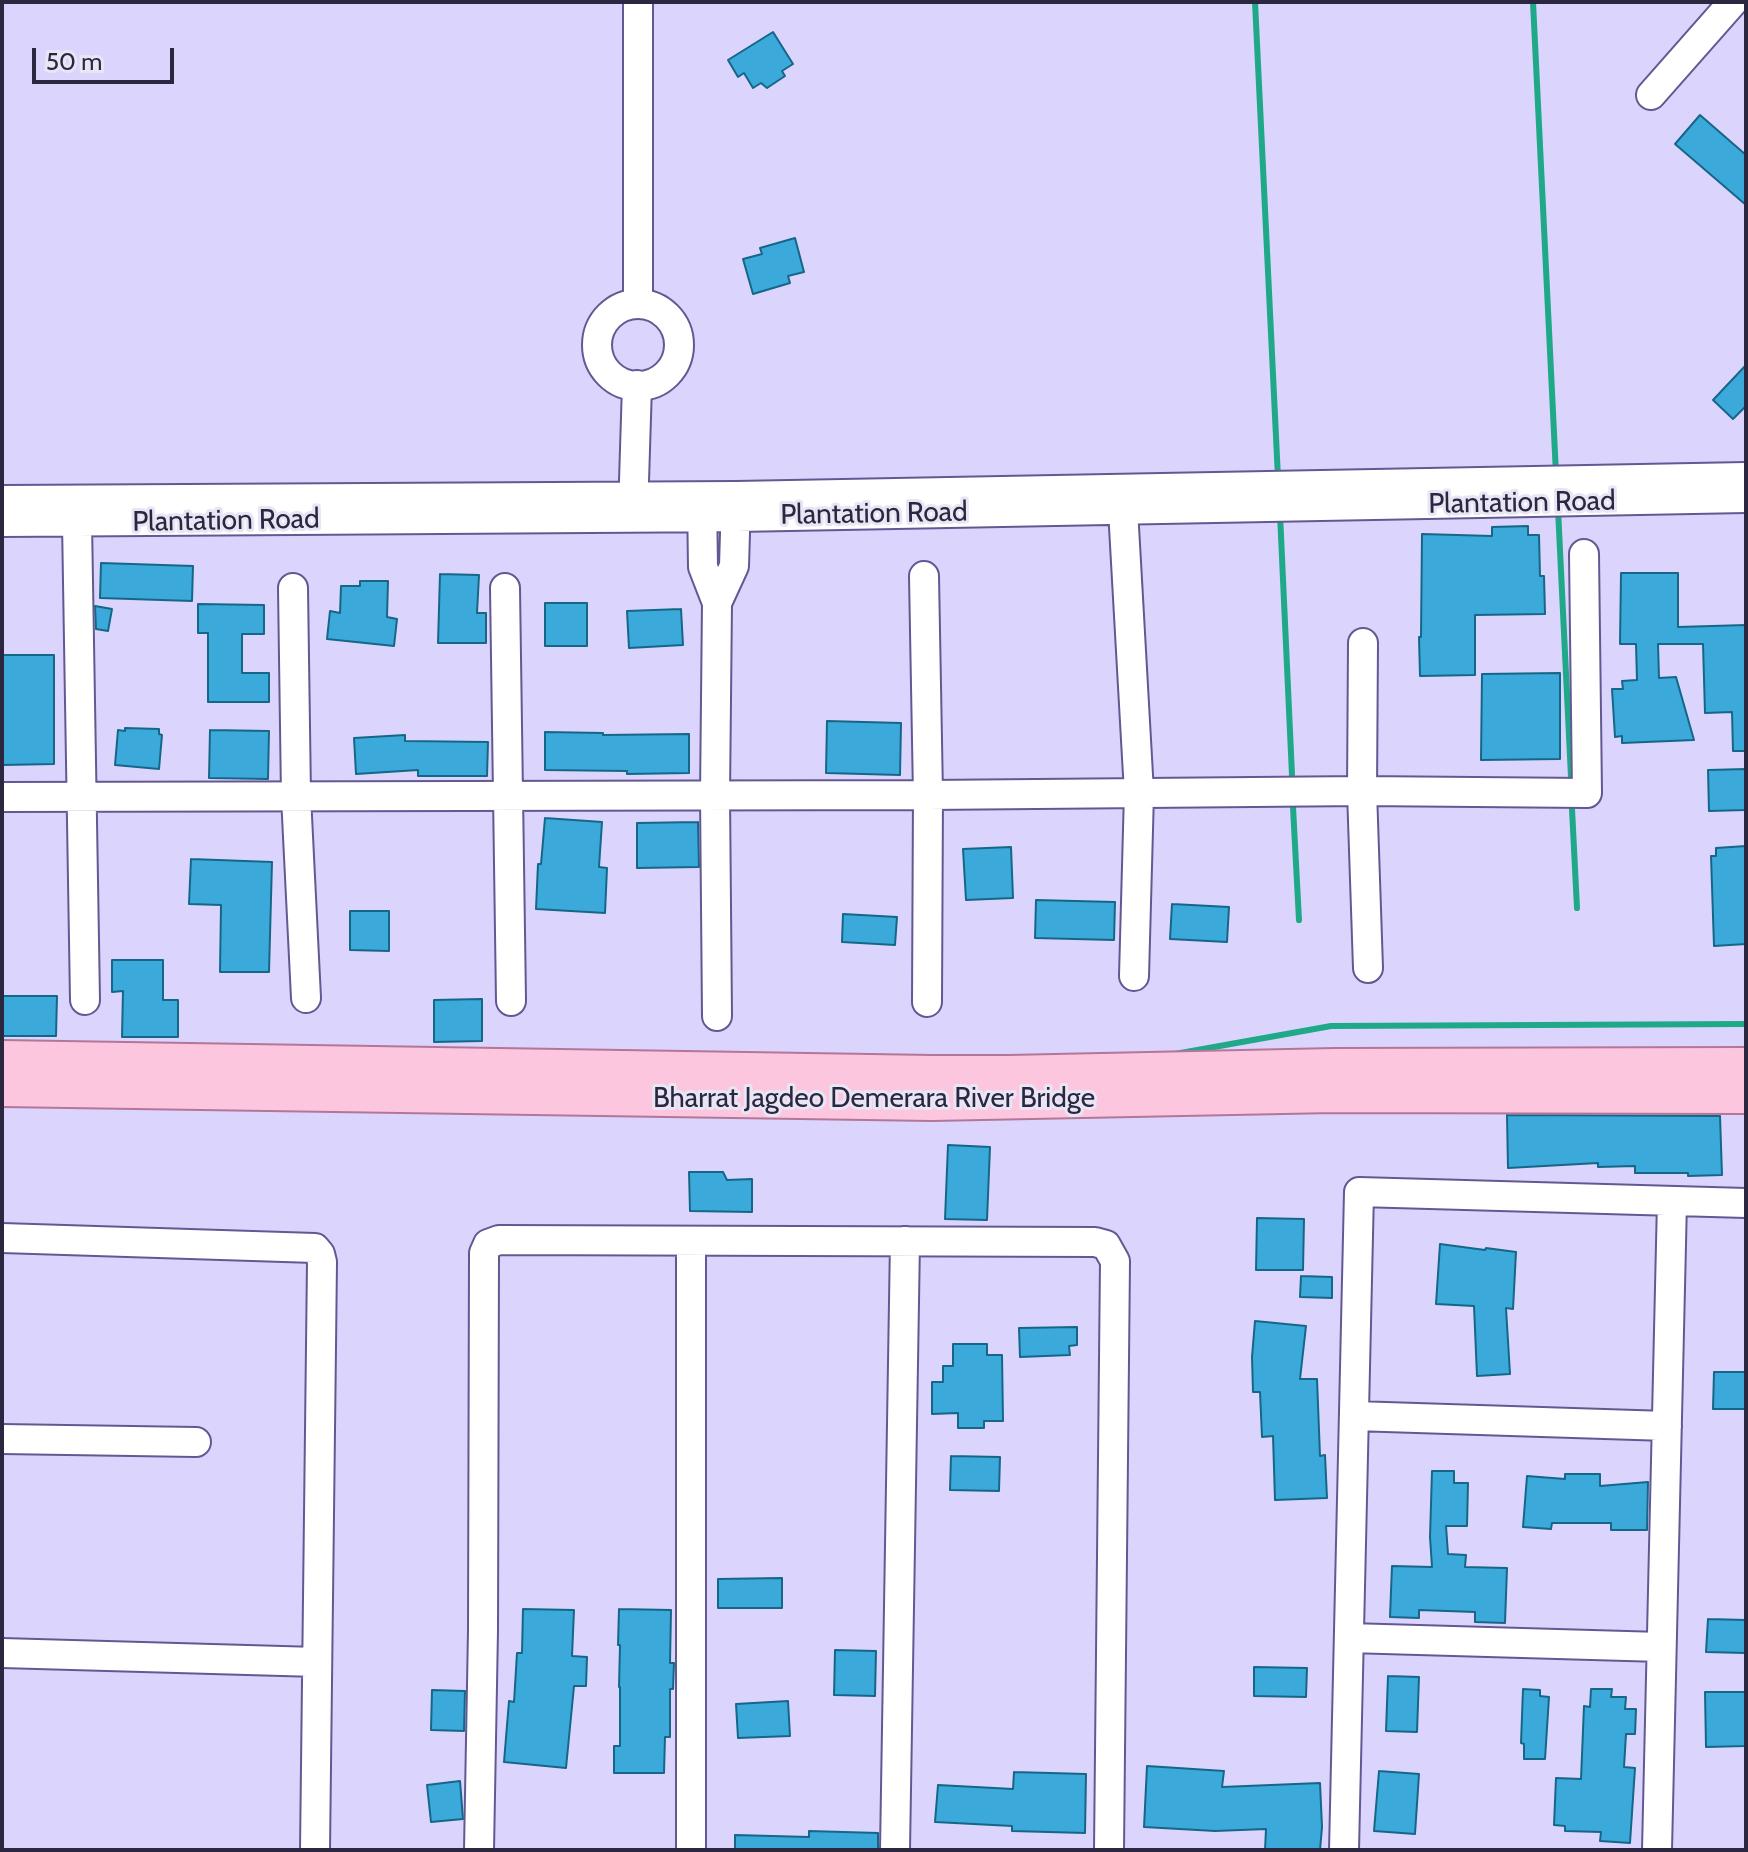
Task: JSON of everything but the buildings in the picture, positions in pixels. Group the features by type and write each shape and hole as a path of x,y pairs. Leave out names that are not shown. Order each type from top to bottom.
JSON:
{"main road":[{"name":"Bharrat Jagdeo Demerara River Bridge","path":"2,1058 932,1073 1335,1066 1746,1065"},
{"name":"Bharrat Jagdeo Demerara River Bridge","path":"2,1089 932,1103 1333,1095 1746,1096"}],"street":[{"path":"638,2 638,304"},
{"path":"1651,95 1733,2"},
{"path":"638,304 649,305 667,316 679,345 673,365 666,374 658,380 637,385 627,384 608,373 598,355 597,344 598,334 609,316 627,305 638,304"},
{"path":"634,506 637,385"},
{"name":"Plantation Road","path":"736,506 1746,477"},
{"name":"Plantation Road","path":"2,500 1123,509 1746,498"},
{"name":"Plantation Road","path":"2,522 634,506"},
{"path":"702,506 703,567 717,603 717,1016"},
{"path":"717,603 734,566 736,506"},
{"path":"1123,509 1139,793 1134,976"},
{"path":"77,522 85,1000"},
{"path":"2,797 1362,791 1587,793 1584,554"},
{"path":"924,576 928,795 927,1002"},
{"path":"293,588 296,796 306,998"},
{"path":"505,588 511,1001"},
{"path":"1363,643 1362,791 1368,968"},
{"path":"1344,1850 1359,1192 1746,1203"},
{"path":"1657,1850 1672,1201"},
{"path":"2,1238 315,1248 320,1254 315,1850"},
{"path":"479,1850 484,1253 488,1244 499,1240 1095,1242 1106,1245 1115,1261 1109,1850"},
{"path":"691,1241 691,1850"},
{"path":"895,1850 905,1241"},
{"path":"1354,1416 1667,1426"},
{"path":"2,1439 196,1442"},
{"path":"1349,1638 1661,1647"},
{"path":"2,1653 317,1662"}],"waterway":[{"path":"1255,2 1278,478"},
{"path":"1533,2 1556,474"},
{"path":"1558,509 1571,777"},
{"path":"1280,514 1292,775"},
{"path":"1293,807 1299,920"},
{"path":"1572,809 1577,908"},
{"path":"1175,1054 1331,1026 1746,1024"}]}
